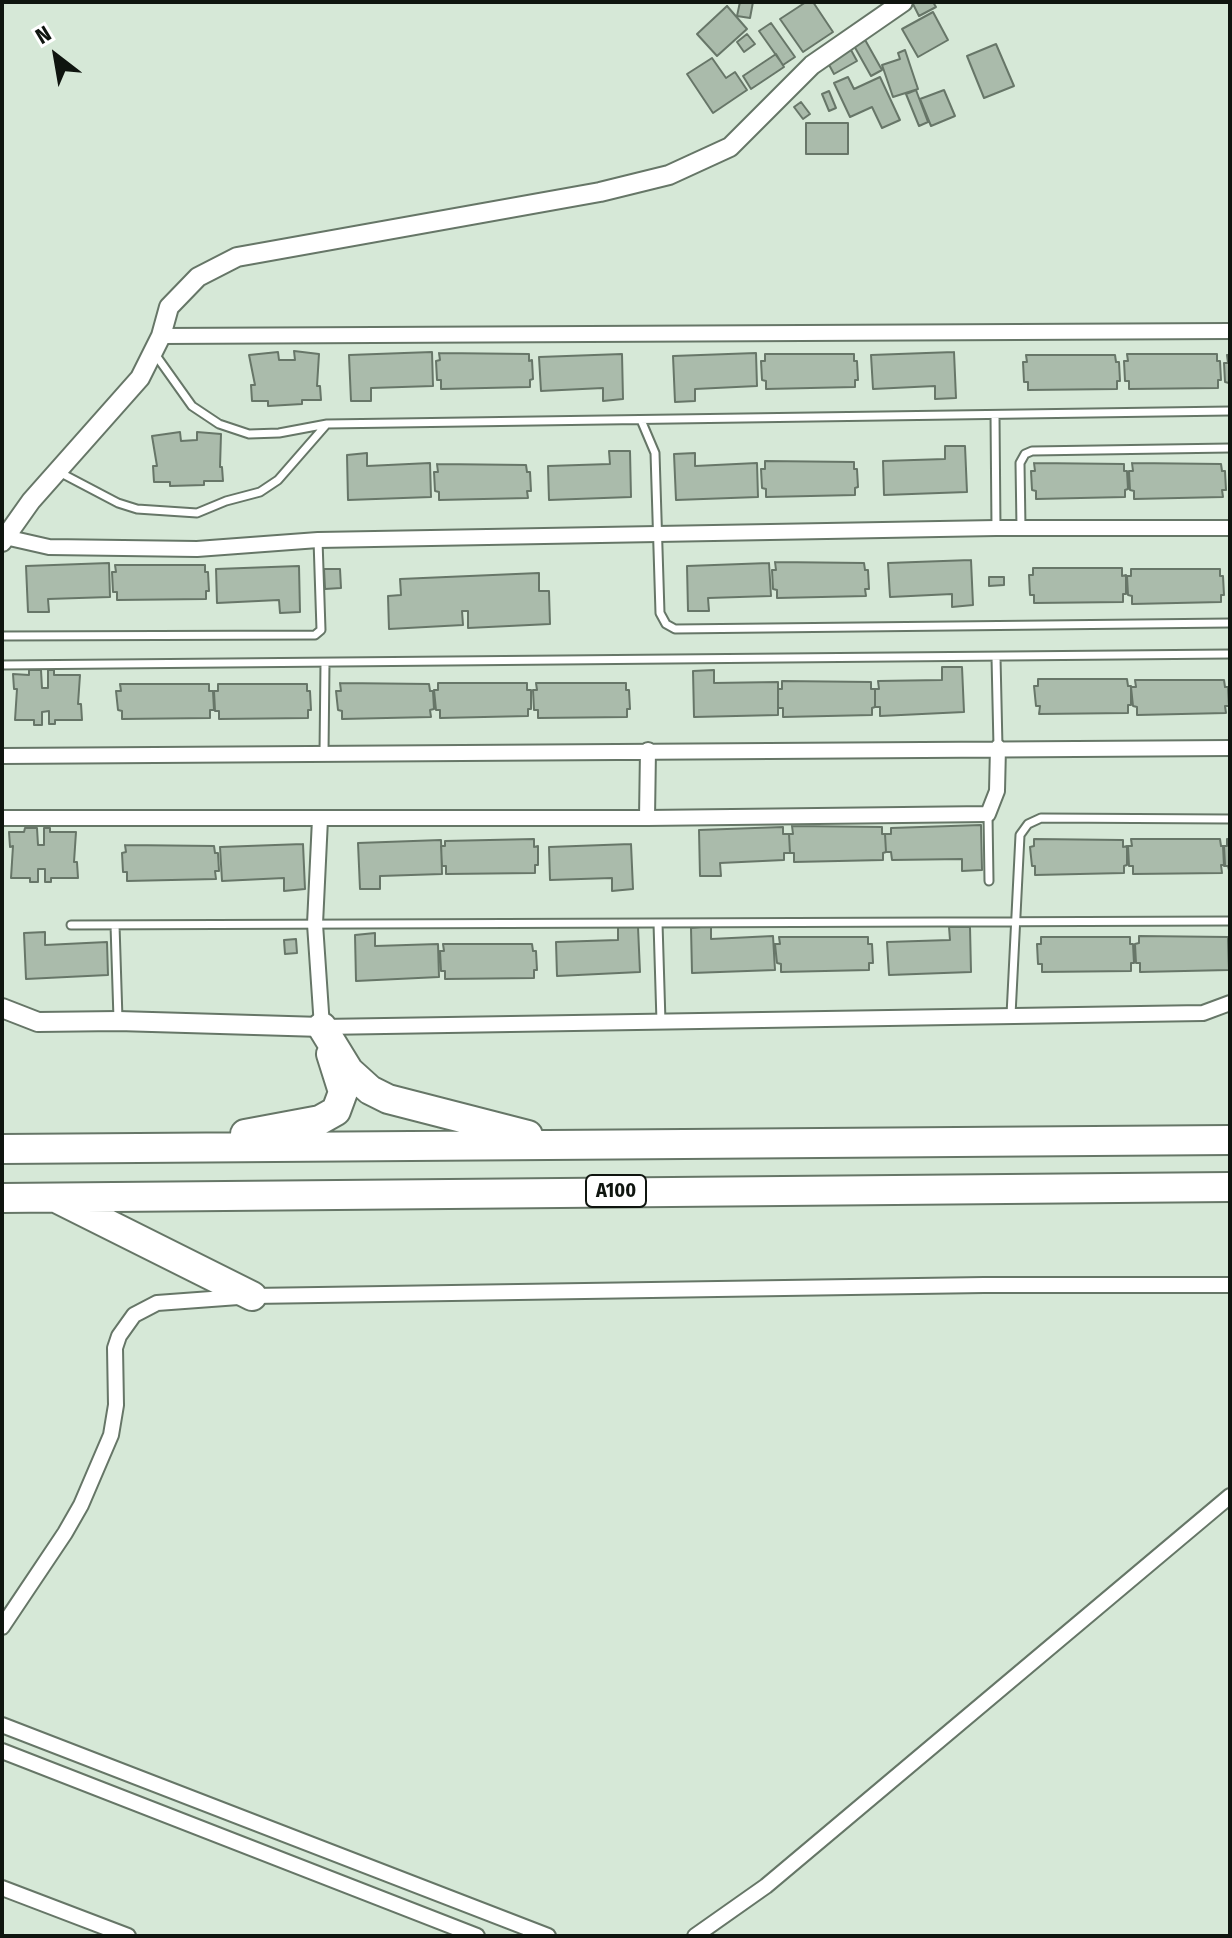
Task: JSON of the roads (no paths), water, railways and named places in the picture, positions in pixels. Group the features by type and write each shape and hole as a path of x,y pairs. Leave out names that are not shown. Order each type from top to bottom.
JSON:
{"highway":[{"path":"322,1027 349,1071 370,1090 388,1099 571,1145"},
{"path":"179,1147 320,1120 336,1111 343,1092 322,1027"},
{"name":"A100","path":"2,1149 1230,1140"},
{"name":"A100","path":"2,1198 1230,1187"},
{"path":"54,1197 252,1296"}],"street":[{"path":"903,2 812,65 730,147 669,175 600,192 237,257 198,277 169,307 157,344 140,378 31,501 4,539 49,547 197,549 318,540 996,528 1230,528"},
{"path":"157,344 1230,331"},
{"path":"2,756 998,747 1230,748"},
{"path":"2,818 647,818 988,814 997,791 998,747"},
{"path":"647,818 648,750"},
{"path":"320,819 315,924 322,1027"},
{"path":"2,1008 38,1022 118,1021 322,1027 1203,1013 1230,1003"},
{"path":"2,1627 65,1533 81,1505 105,1449 116,1405 115,1348 125,1324 134,1315 157,1303 252,1296 984,1285 1230,1285"},
{"path":"695,1936 766,1886 1230,1496"},
{"path":"2,1725 548,1936"},
{"path":"2,1751 477,1936"},
{"path":"2,1888 128,1936"}],"lane":[{"path":"157,344 192,406 219,424 249,434 279,433 327,424 1230,411"},
{"path":"995,415 996,528"},
{"path":"641,420 655,453 660,613 666,624 675,629 1230,623"},
{"path":"58,471 127,506 197,513 260,492 278,480 327,424"},
{"path":"1021,528 1020,463 1025,454 1032,451 1230,448"},
{"path":"2,636 315,635 321,630 318,540"},
{"path":"2,665 1230,654"},
{"path":"996,657 998,747"},
{"path":"324,753 325,663"},
{"path":"988,814 989,881"},
{"path":"1011,1016 1020,835 1028,824 1034,820 1230,819"},
{"path":"71,925 1230,921"},
{"path":"658,923 661,1022"},
{"path":"115,925 118,1021"}]}
